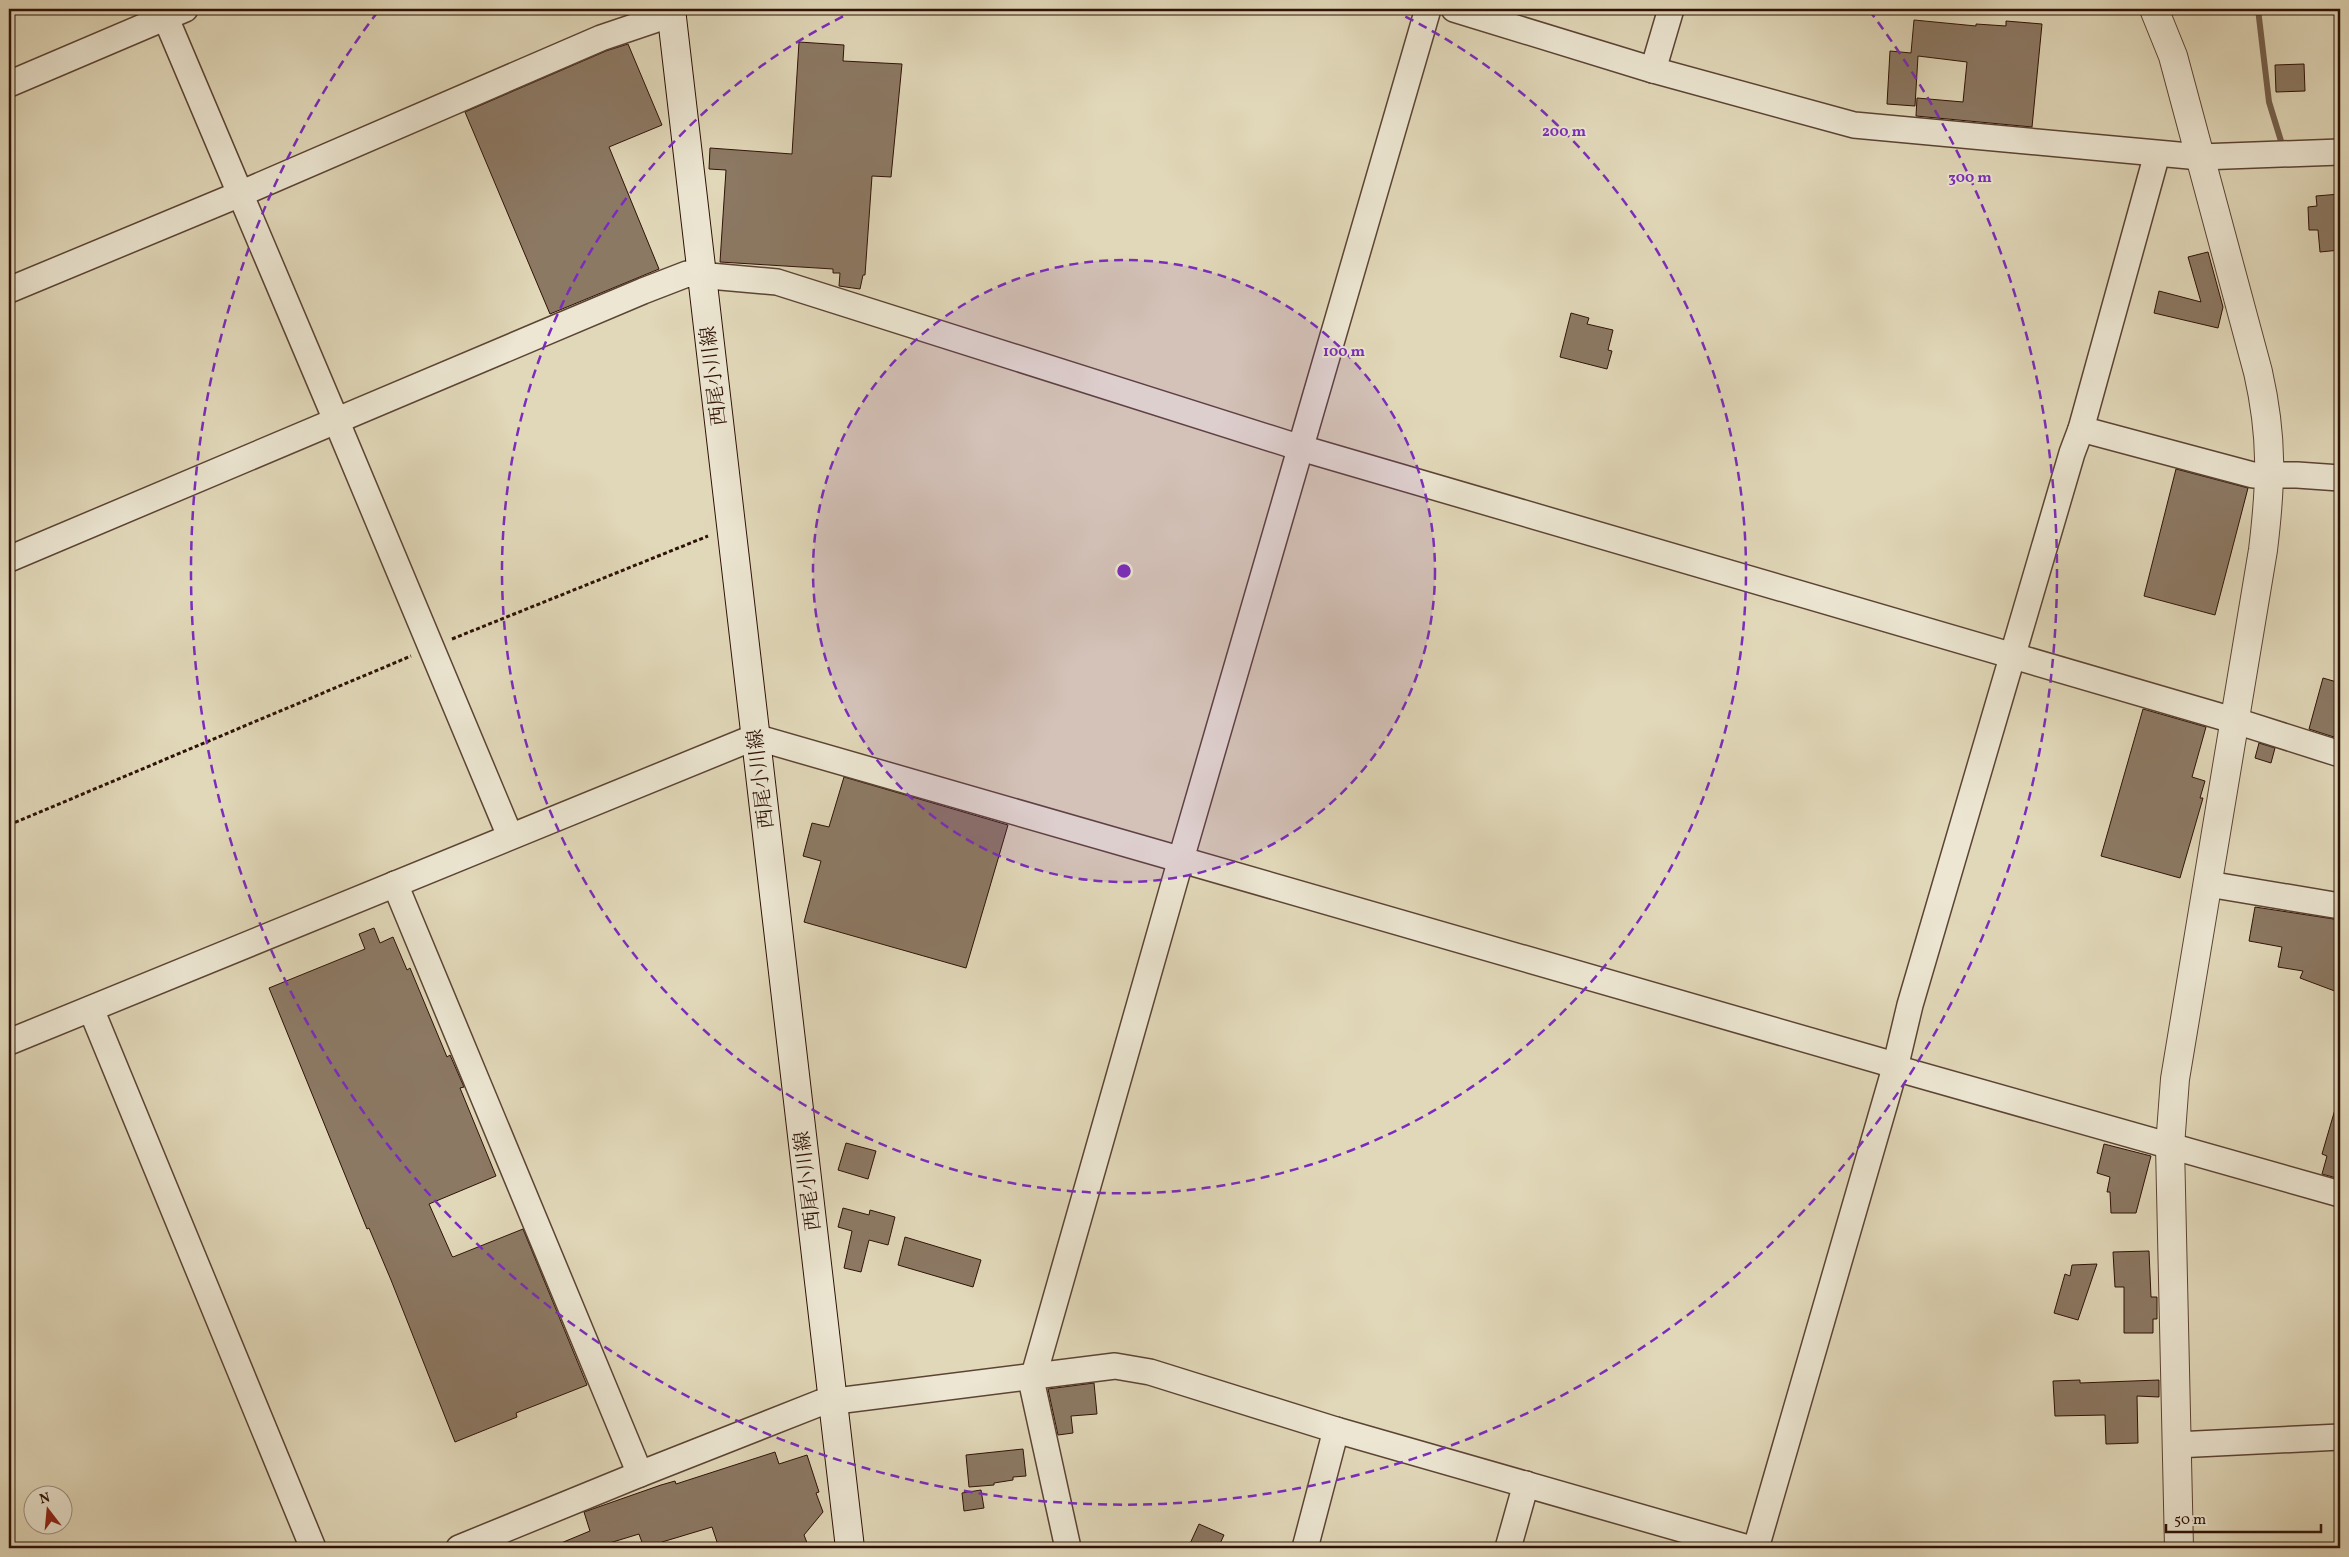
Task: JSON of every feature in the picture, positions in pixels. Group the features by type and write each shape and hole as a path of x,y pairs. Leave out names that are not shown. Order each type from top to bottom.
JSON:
{"street":[{"path":"1068,1548 1032,1384 1034,1375 1181,859 1428,9"},
{"path":"1454,9 1653,70 1854,125 2200,157 2340,152"},
{"path":"1653,70 1671,9"},
{"path":"2154,9 2172,56 2264,396 2270,448 2270,477 2263,550 2175,1079 2170,1146 2179,1548"},
{"path":"9,84 171,12 240,194 510,836"},
{"path":"9,290 240,194 601,38 671,12"},
{"name":"西尾小川線","path":"671,12 850,1548"},
{"path":"1756,1548 1895,1068 1910,1005 2014,656 2072,453 2081,428 2157,154"},
{"path":"9,558 643,290 687,274 701,274 777,282 1301,448 2236,721 2340,754"},
{"path":"2081,428 2253,475 2270,477 2297,475 2340,478"},
{"path":"9,1042 755,737 1884,1062 1895,1068 2340,1194"},
{"path":"394,884 640,1474"},
{"path":"2208,884 2340,906"},
{"path":"91,1008 314,1548"},
{"path":"459,1548 806,1408 833,1400 1115,1366 1131,1367 1336,1430 1748,1548"},
{"path":"1305,1548 1336,1430"},
{"path":"2176,1445 2340,1436"},
{"path":"1508,1548 1526,1484"}],"path":[{"path":"9,825 431,647 717,532 731,530"}],"building":[{"path":"1914,20 1976,26 1976,24 2006,26 2006,21 2042,24 2032,127 1916,116 1917,98 1963,102 1967,62 1918,56 1915,106 1887,104 1890,51 1911,53"},
{"path":"799,42 844,45 843,61 902,64 891,177 872,176 865,275 863,275 860,289 839,286 840,273 833,273 833,269 720,262 726,170 709,169 710,148 792,154"},
{"path":"628,44 662,125 609,147 659,269 550,314 465,112 606,51"},
{"path":"2304,64 2305,91 2276,92 2275,65"},
{"path":"2340,194 2340,250 2320,252 2318,230 2309,230 2308,207 2317,206 2316,196"},
{"path":"2208,252 2223,307 2218,328 2154,313 2159,291 2201,302 2188,257"},
{"path":"1571,313 1589,318 1587,324 1613,330 1608,350 1612,351 1607,369 1560,357"},
{"path":"2176,469 2248,488 2215,615 2144,596"},
{"path":"2323,678 2340,683 2340,739 2309,729"},
{"path":"2143,709 2206,727 2192,777 2205,781 2200,798 2203,798 2180,878 2101,856"},
{"path":"2259,743 2275,748 2271,763 2255,758"},
{"path":"844,777 1008,825 966,968 804,922 821,861 803,856 812,823 829,827"},
{"path":"2255,907 2340,920 2340,993 2300,978 2303,971 2278,967 2282,947 2249,941"},
{"path":"374,928 380,943 393,937 407,970 410,968 447,1057 450,1055 464,1087 460,1088 496,1176 429,1204 452,1256 523,1229 587,1385 516,1413 517,1417 455,1442 391,1280 369,1228 367,1229 269,988 365,949 359,934"},
{"path":"2336,1106 2340,1106 2340,1179 2322,1174 2327,1156 2322,1154"},
{"path":"846,1143 876,1151 868,1179 838,1170"},
{"path":"2104,1144 2151,1156 2136,1213 2111,1213 2110,1192 2107,1192 2110,1177 2097,1173"},
{"path":"843,1208 869,1215 870,1210 895,1217 888,1245 869,1240 861,1272 844,1268 852,1231 838,1227"},
{"path":"905,1237 981,1260 973,1287 898,1265"},
{"path":"2149,1251 2151,1297 2157,1297 2157,1319 2153,1319 2153,1333 2124,1333 2124,1287 2115,1287 2113,1252"},
{"path":"2097,1264 2078,1320 2054,1313 2065,1274 2070,1276 2072,1265"},
{"path":"2080,1380 2080,1383 2159,1380 2159,1397 2137,1396 2138,1443 2106,1444 2105,1415 2055,1416 2053,1381"},
{"path":"1094,1383 1097,1414 1071,1416 1073,1433 1058,1435 1048,1389"},
{"path":"1023,1449 1026,1476 1013,1477 1013,1480 994,1483 994,1485 969,1487 966,1455"},
{"path":"775,1452 779,1464 807,1455 819,1492 816,1493 823,1512 804,1535 809,1548 719,1548 712,1527 662,1542 664,1548 644,1548 639,1534 593,1548 549,1548 590,1531 584,1512 661,1485 675,1481 676,1484"},
{"path":"981,1490 984,1508 964,1511 962,1493"},
{"path":"1199,1524 1224,1535 1218,1548 1188,1548"}],"waterway":[{"path":"2258,9 2269,102 2281,141"}]}
